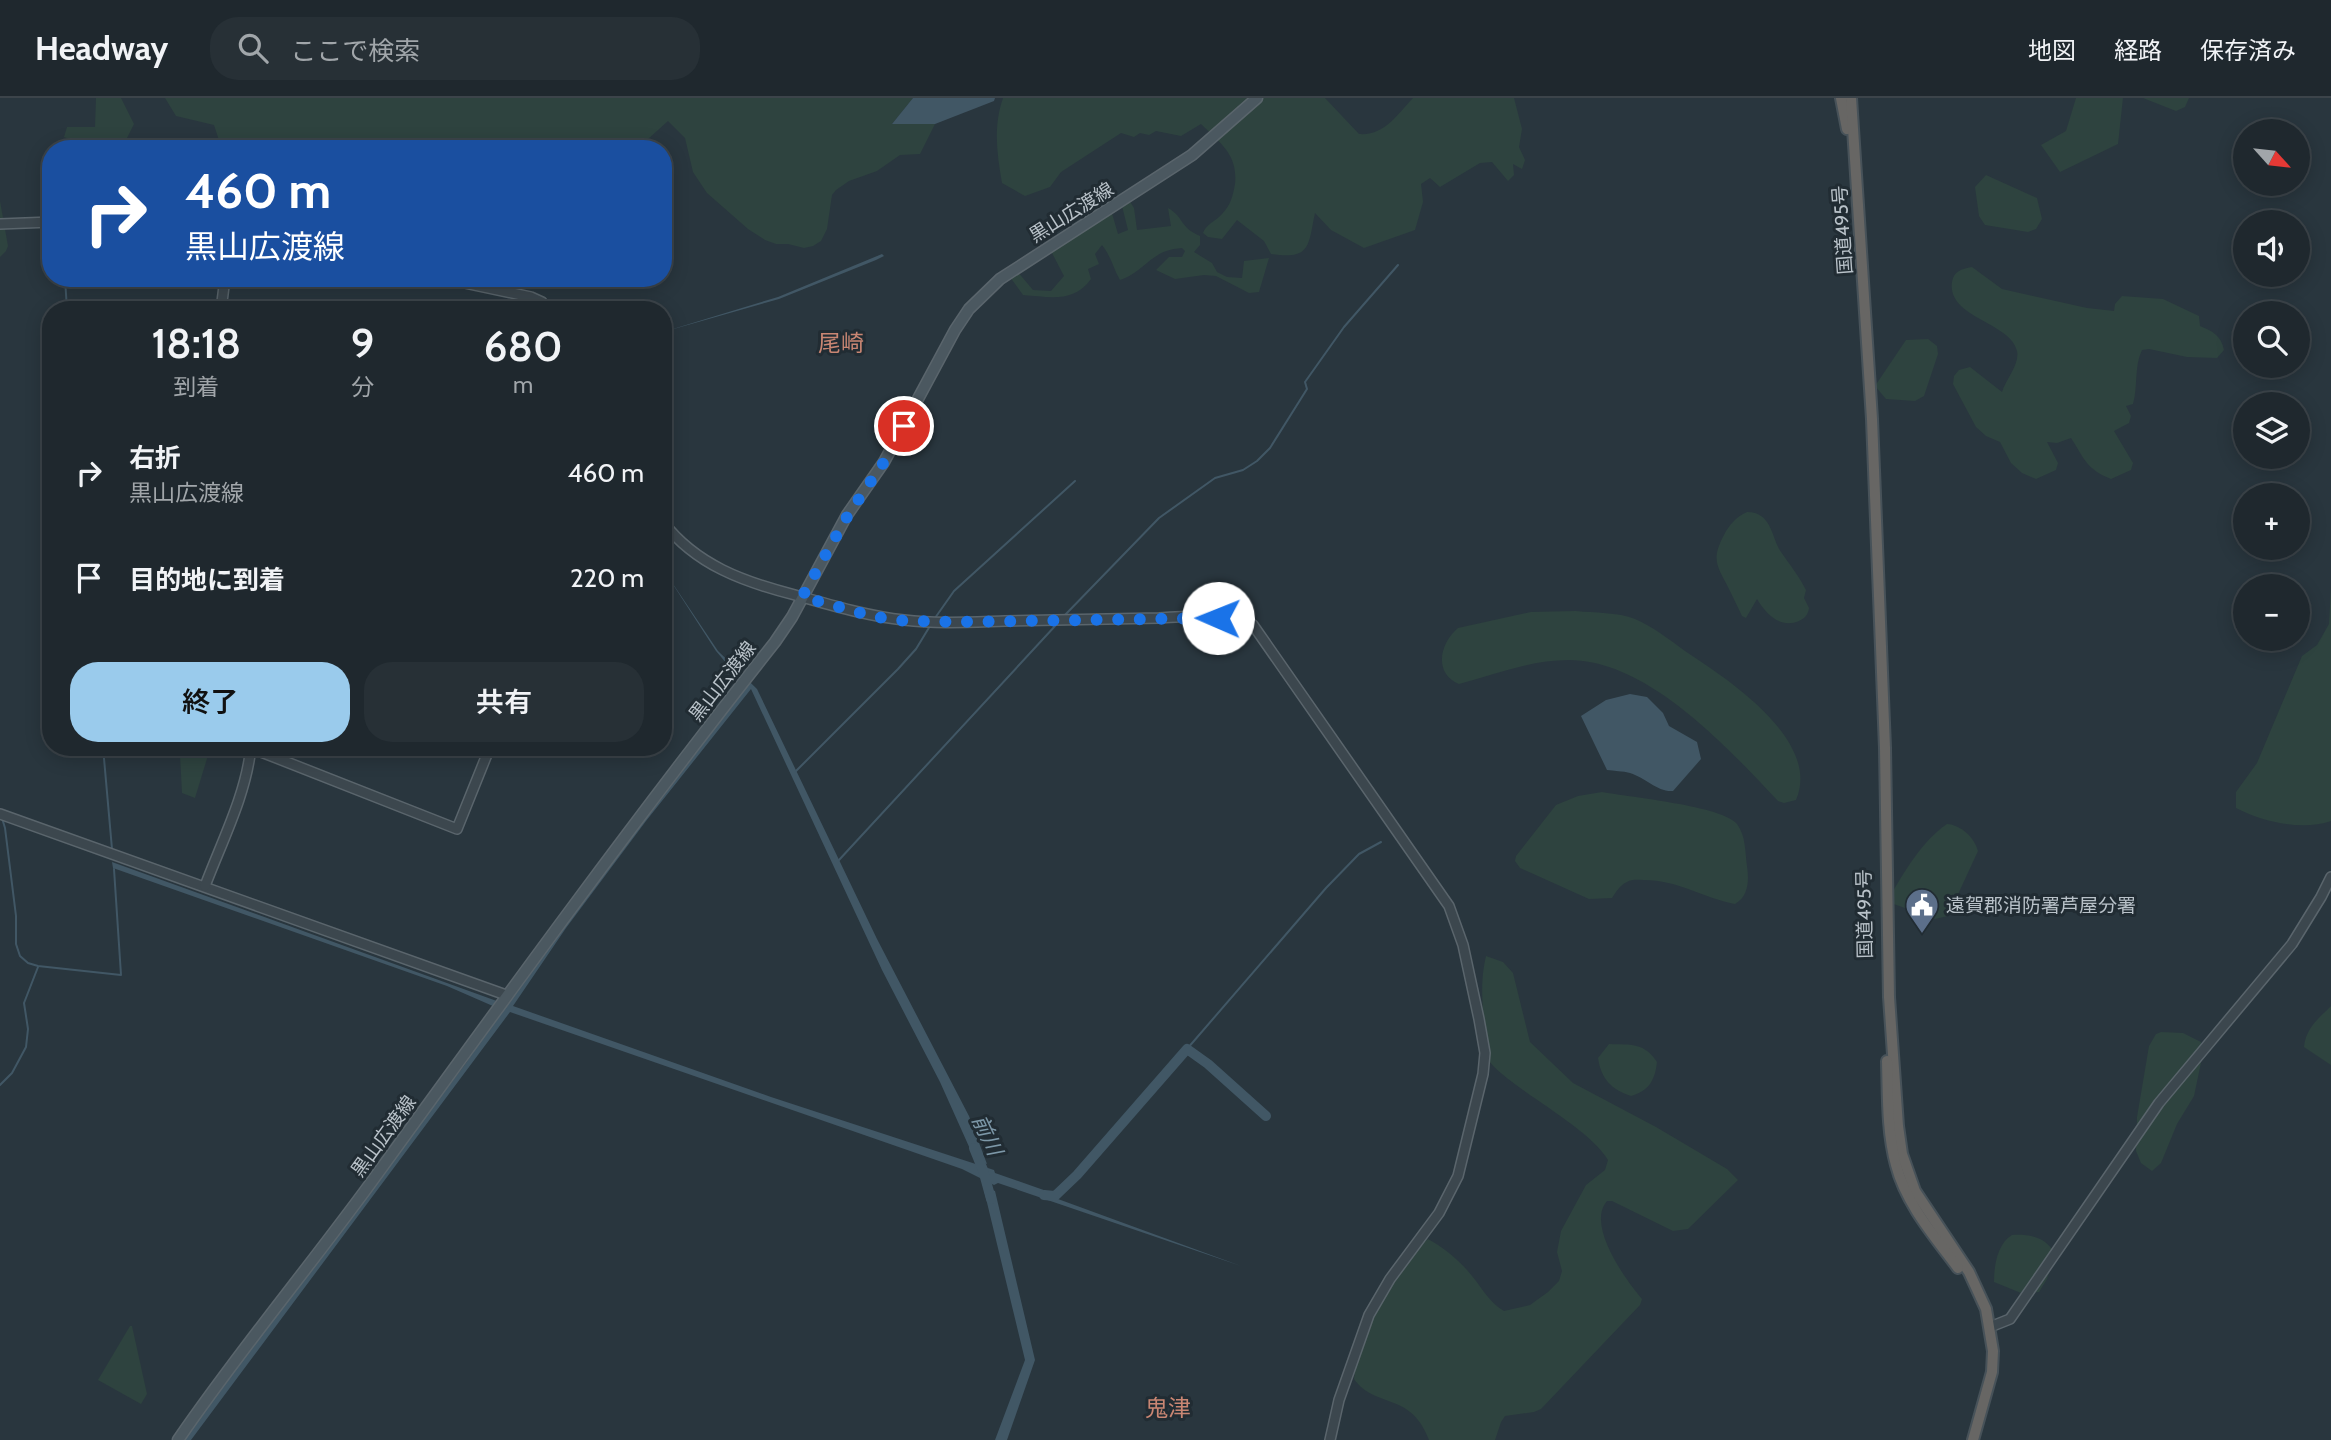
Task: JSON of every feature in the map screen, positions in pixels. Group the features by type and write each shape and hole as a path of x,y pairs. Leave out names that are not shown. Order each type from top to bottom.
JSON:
{"highway":[{"path":"1841,98 1849,147 1856,166"},
{"name":"国道495号","path":"1851,98 1872,419 1882,652 1889,997 1898,1126 1902,1154 1915,1191 1978,1288 1990,1326 1992,1371 1973,1440"},
{"name":"国道495号","path":"1867,359 1865,380 1879,780 1882,962 1892,1143 1896,1167 1906,1192 1918,1214 1963,1276 1982,1314 1985,1332 1985,1375 1966,1440"}],"main road":[{"name":"黒山広渡線","path":"178,1440 376,1175 506,995 775,642 848,515 884,462 955,330 984,292 1019,266 1192,155 1257,98"}],"street":[{"path":"0,224 42,222"},
{"path":"484,287 540,301"},
{"path":"672,533 702,560 750,582 876,617 954,622 1197,617 1248,620 1437,885 1455,918 1463,945 1485,1053 1483,1074 1458,1176 1439,1213 1390,1279 1369,1315 1339,1401 1330,1440"},
{"path":"205,886 241,794 250,756"},
{"path":"269,756 457,829 486,756"},
{"path":"0,814 506,995"},
{"path":"1990,1326 2010,1319 2159,1103 2292,944 2331,877"}],"green space":[{"path":"96,98 121,98 134,124 126,140 70,140 64,137 67,127 95,127"},
{"path":"165,98 913,98 892,124 935,124 920,154 900,155 877,171 849,181 836,190 832,195 827,229 821,241 804,248 765,240 748,229 707,193 693,172 685,138 668,121 647,140 219,140 214,125 176,116"},
{"path":"1003,98 1325,98 1359,134 1368,134 1383,128 1413,98 1514,98 1522,129 1519,147 1525,160 1522,169 1513,164 1514,175 1508,181 1492,162 1480,163 1440,187 1430,178 1421,184 1423,202 1415,230 1364,248 1331,230 1315,213 1309,242 1301,252 1294,255 1271,254 1264,241 1237,220 1222,239 1208,237 1203,233 1230,203 1235,174 1231,157 1201,124 1181,136 1156,131 1149,135 1140,133 1134,137 1121,133 1061,172 1050,187 1025,196 1002,183 997,130"},
{"path":"2076,98 2123,98 2118,144 2060,172 2041,145 2066,131"},
{"path":"2143,98 2189,98 2185,107 2176,111"},
{"path":"1986,175 2037,198 2042,219 2036,229 2028,232 1985,225 1979,216 1975,187"},
{"path":"1129,200 1134,208 1137,230 1171,226 1168,208 1200,236 1200,245 1194,252 1212,263 1217,272 1227,277 1242,278 1244,261 1269,258 1259,292 1249,293 1216,276 1175,279 1156,270 1169,257 1182,257 1185,251 1182,248 1163,252 1120,280 1102,245 1095,254 1099,264 1088,269 1091,279 1077,292 1061,297 1023,295 1010,277 1017,271 1033,290 1051,291 1064,276 1052,248 1111,210 1118,234 1128,230 1122,206"},
{"path":"0,201 8,246 0,257"},
{"path":"1972,267 2002,289 2087,308 2114,311 2115,304 2122,296 2163,299 2199,316 2200,326 2216,335 2224,350 2217,358 2187,357 2142,350 2133,404 2126,406 2131,416 2129,423 2114,431 2133,463 2131,470 2111,479 2103,475 2086,462 2071,438 2057,443 2047,442 2058,463 2056,470 2036,479 2022,473 2011,463 2000,442 1986,436 1976,427 1953,384 1954,376 1959,370 1970,367 2002,392 2017,356 2012,341 2004,333 1969,312 1959,304 1953,294 1954,275"},
{"path":"1928,339 1937,346 1938,354 1924,396 1915,401 1886,399 1875,386 1906,340"},
{"path":"909,424 924,432 915,448 906,444"},
{"path":"1747,512 1761,516 1770,526 1781,552 1806,590 1804,598 1809,610 1799,621 1786,623 1774,619 1757,599 1746,618 1742,616 1722,576 1717,564 1717,551 1726,531 1739,516"},
{"path":"2331,587 2331,821 2308,825 2283,824 2236,808 2236,792 2257,763 2302,656 2317,645 2329,624"},
{"path":"1576,611 1621,615 1641,622 1745,694 1766,713 1795,755 1800,777 1796,800 1784,803 1778,801 1711,733 1684,711 1657,691 1628,675 1599,664 1569,660 1541,662 1459,684 1445,673 1442,657 1444,649 1458,628 1531,612"},
{"path":"180,756 208,756 195,798 182,793"},
{"path":"1602,792 1695,807 1714,812 1737,824 1744,839 1748,871 1747,887 1740,901 1735,904 1668,883 1637,880 1625,883 1612,898 1589,899 1520,868 1515,861 1516,856 1556,805 1578,796"},
{"path":"1947,824 1966,833 1978,851 1948,916 1935,919 1891,903 1889,898 1914,858 1929,839"},
{"path":"1486,956 1503,962 1513,973 1530,1042 1573,1083 1656,1127 1727,1169 1738,1180 1688,1229 1673,1231 1607,1201 1602,1211 1604,1237 1618,1266 1642,1299 1640,1305 1541,1409 1505,1416 1495,1440 1429,1440 1413,1414 1372,1394 1354,1379 1361,1337 1381,1300 1401,1269 1428,1239 1458,1261 1489,1298 1504,1311 1530,1305 1559,1281 1562,1271 1557,1252 1561,1231 1586,1185 1605,1170 1608,1160 1580,1131 1504,1075 1484,1052 1482,985"},
{"path":"2331,1006 2331,1065 2304,1047 2310,1029"},
{"path":"2183,1033 2201,1042 2202,1058 2194,1096 2177,1124 2161,1163 2152,1171 2141,1163 2136,1151 2137,1117 2149,1046 2156,1034"},
{"path":"1609,1044 1642,1048 1652,1056 1657,1062 1655,1074 1647,1088 1631,1096 1613,1087 1605,1078 1598,1058"},
{"path":"2012,1235 2025,1235 2042,1240 2055,1254 2047,1279 2039,1292 2021,1293 1994,1282 2000,1250"},
{"path":"130,1326 147,1394 141,1404 98,1380"}],"water":[{"path":"913,98 995,98 994,101 935,124 892,124"},
{"path":"882,254 884,256 779,299 672,329 778,297"},
{"path":"672,582 718,651 757,689 877,939 969,1116 987,1164 975,1160 940,1082 882,970 751,689 646,821 566,928 513,1006 771,1097 994,1170 995,1173 1055,1194 1058,1199 1241,1266 998,1183 994,1185 962,1169 510,1012 191,1440 184,1440 466,1063 502,1010 447,986 113,868 112,862 505,1004 748,685 716,651"},
{"path":"1630,694 1647,697 1663,713 1669,726 1697,742 1701,759 1673,791 1662,789 1630,773 1607,770 1581,716 1606,700"},
{"path":"983,1186 995,1191 1035,1360 1007,1440 995,1440 1025,1360"}],"waterway":[{"path":"1064,616 1159,518 1215,478 1243,470 1270,448 1307,389 1305,382 1344,327 1398,265"},
{"path":"66,287 66,301"},
{"path":"935,618 954,591 1075,481"},
{"path":"839,860 1056,625"},
{"path":"796,771 898,669 916,649 930,626"},
{"path":"104,756 112,849"},
{"path":"2,818 16,916 16,944 20,956 28,963 121,975 114,869"},
{"path":"1187,1049 1326,888 1359,854 1381,842"},
{"path":"0,1085 12,1073 26,1047 28,1029 24,1003 38,967"},
{"path":"1044,1195 1055,1196 1077,1175 1187,1049 1208,1064 1266,1116"},
{"name":"前川","path":"974,1148 991,1199"}],"place":[{"name":"遠賀郡消防署芦屋分署","path":"1922,935"}],"district":[{"name":"尾崎","path":"841,343"},
{"name":"鬼津","path":"1168,1408"}],"route":[{"path":"904,426 884,462 848,515 802,597 876,617 907,621 1218,618"}]}
